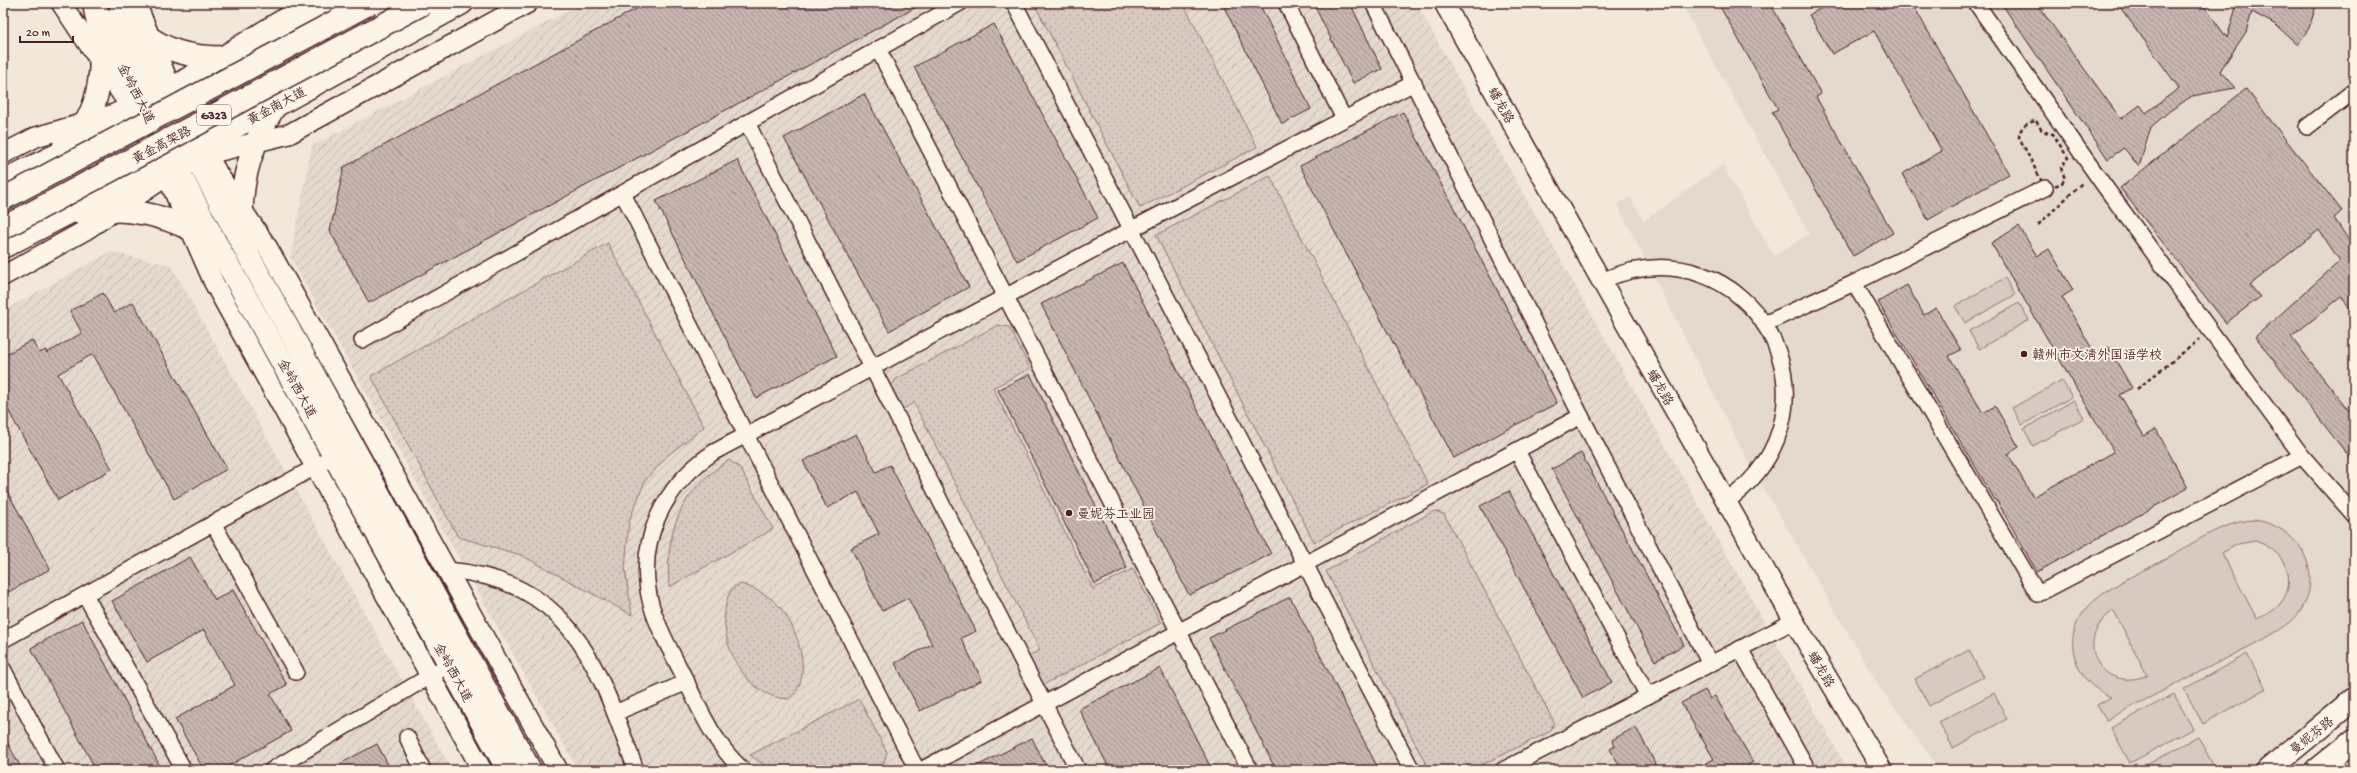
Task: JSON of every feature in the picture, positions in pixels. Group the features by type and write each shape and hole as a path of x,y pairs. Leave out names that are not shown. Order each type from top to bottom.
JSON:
{"main road":[{"path":"3,181 139,110 246,57 343,3"},
{"name":"黄金高架路","path":"3,199 370,3"},
{"name":"黄金高架路","path":"3,228 424,3"},
{"name":"黄金南大道","path":"3,247 61,217 170,168 200,152 275,106 462,3"},
{"path":"33,166 70,141 86,122 97,90 100,63 100,29 112,6 151,39 182,54 216,59 246,57"},
{"name":"金岭西大道","path":"112,6 169,95 200,152 246,252 530,770"},
{"name":"金岭西大道","path":"112,6 139,110 170,168 218,245 508,770"},
{"path":"246,252 242,210 245,178 256,142 275,106"},
{"path":"61,217 96,210 116,210 150,214 190,228 218,245"},
{"name":"曼妮芬路","path":"2268,770 2354,700"},
{"path":"2317,770 2354,740"}],"street":[{"path":"3,154 36,137 86,122 139,110 100,63 61,3"},
{"path":"151,39 169,95 216,59 309,3"},
{"path":"528,3 289,134 256,142 200,152 218,174 268,248 558,770"},
{"path":"362,340 960,3"},
{"path":"1014,3 1412,770"},
{"path":"1286,3 1344,119"},
{"path":"1373,3 1581,416 1710,664"},
{"name":"蟠龙路","path":"1444,3 1726,502 1882,770"},
{"path":"1976,3 2094,172 2302,456 2354,515"},
{"path":"878,49 1250,770"},
{"path":"743,770 724,751 710,731 657,622 651,604 646,567 652,530 667,497 688,472 714,452 1132,229 1414,83"},
{"path":"2307,127 2354,91"},
{"path":"747,123 1078,770"},
{"path":"3,276 84,231 116,210 170,168 190,228 214,283 482,770"},
{"path":"1764,324 1854,283 2045,188"},
{"path":"623,194 917,770"},
{"path":"1601,281 1623,273 1651,267 1686,270 1708,277 1734,292 1748,303 1764,324 1777,347 1782,364 1786,393 1784,417 1780,434 1764,466 1749,484 1726,502"},
{"path":"1854,283 2038,594 2302,456"},
{"path":"921,770 1581,416"},
{"path":"1517,451 1648,696"},
{"path":"3,640 335,455"},
{"path":"213,523 296,672"},
{"path":"448,570 488,576 506,582 541,602 557,614 570,627 592,658 615,713 636,770"},
{"path":"85,595 184,770"},
{"path":"1503,770 1794,621"},
{"path":"1740,649 1808,770"},
{"path":"272,770 450,664"},
{"path":"3,669 57,770"},
{"path":"615,713 687,682"},
{"path":"407,737 423,770"}],"path":[{"path":"2036,121 2042,131 2053,134 2068,158 2061,168 2065,179 2061,184 2045,188 2018,137 2020,130 2029,122 2036,121"},
{"path":"2038,225 2094,172"},
{"path":"2137,389 2211,331"}],"shaded area":[{"name":"曼妮芬工业园","path":"583,3 1416,3 1848,770 578,770 290,257 312,146"},
{"path":"1034,3 1183,3 1257,147 1140,208"},
{"name":"赣州市文清外国语学校","path":"1681,3 2354,3 2354,683 2250,770 1940,770 1877,683 1743,452 1617,204 1630,197 1644,221 1722,165 1774,256 1809,234"},
{"path":"1270,176 1428,484 1314,542 1156,235"},
{"path":"608,243 704,427 668,455 645,481 629,521 625,569 632,615 521,555 458,537 371,376"},
{"path":"110,252 171,265 452,770 3,770 3,311"},
{"path":"2005,278 2015,295 1965,323 1955,306"},
{"path":"2019,303 2029,320 1979,349 1969,331"},
{"path":"998,325 1009,327 1030,368 993,388 1093,589 1133,569 1161,623 1043,685 1028,656 1040,650 914,403 903,409 891,387 896,379"},
{"path":"2062,380 2072,397 2022,425 2012,408"},
{"path":"2074,400 2084,418 2033,446 2024,429"},
{"path":"729,460 740,468 773,529 669,587 668,566 670,547 673,530 679,514 687,499 698,485 712,472"},
{"path":"1434,511 1444,514 1554,722 1551,731 1471,770 1429,770 1326,571"},
{"path":"2253,520 2268,523 2282,530 2294,540 2302,552 2308,565 2310,580 2308,595 2298,615 2281,629 2266,638 2106,720 2097,705 2111,697 2088,682 2075,658 2073,639 2077,622 2087,608 2101,595 2117,584 2167,558 2208,534 2242,522","holes":["2255,541 2274,551 2286,566 2288,575 2286,594 2280,604 2272,611 2257,619 2222,553 2238,544","2114,611 2147,675 2131,679 2116,678 2105,671 2097,661 2093,649 2094,636 2101,623"]},
{"path":"742,584 773,600 791,624 800,652 802,666 801,679 797,690 788,699 772,696 759,689 747,678 730,651 726,635 726,604 731,591 738,585"},
{"path":"1969,650 1983,677 1929,706 1915,679"},
{"path":"2247,654 2266,689 2203,724 2184,689"},
{"path":"1994,693 2007,719 1953,748 1939,722"},
{"path":"2174,694 2193,729 2130,763 2111,728"},
{"path":"859,699 887,752 882,770 771,770 750,755"},
{"path":"2198,737 2216,770 2137,770"}],"building":[{"path":"647,3 924,3 369,303 330,231 344,167"},
{"path":"1222,3 1259,3 1311,109 1282,124"},
{"path":"1313,3 1350,3 1382,69 1353,83"},
{"path":"1718,3 1770,3 1821,94 1816,97 1893,233 1853,256 1772,112 1778,109"},
{"path":"1830,3 1912,3 2009,174 1928,220 1902,174 1942,151 1874,31 1832,54 1809,15"},
{"path":"2001,3 2036,3 2121,119 2140,105 2146,113 2179,88 2117,3 2202,3 2227,38 2237,4 2235,3 2317,3 2309,28 2298,45 2276,25 2252,12 2246,32 2220,71 2235,88 2192,96 2171,110 2151,127 2139,167 2124,148 2108,159"},
{"path":"994,24 1098,218 1017,261 914,67"},
{"path":"2246,89 2342,211 2334,218 2354,248 2354,313 2341,297 2291,337 2354,417 2354,463 2255,337 2340,261 2319,230 2250,285 2260,297 2226,323 2120,188"},
{"path":"864,94 969,287 889,331 784,138"},
{"path":"1403,112 1557,403 1454,458 1300,166"},
{"path":"737,160 837,356 756,398 656,201"},
{"path":"2019,226 2037,256 2049,249 2073,290 2062,297 2095,354 2108,347 2132,388 2120,395 2144,436 2156,429 2188,488 2037,572 1996,499 1995,500 1878,302 1907,285 1924,315 1936,308 1961,350 1949,356 1983,413 1995,406 2019,447 2008,454 2033,497 2114,452 1991,243"},
{"path":"1123,263 1271,554 1189,595 1041,304"},
{"path":"103,293 114,313 133,302 227,469 174,499 93,354 58,374 112,469 58,500 3,401 3,356 32,340 39,353 46,350 47,353 82,333 70,311"},
{"path":"1030,374 1127,568 1095,584 998,390"},
{"path":"856,434 876,472 890,465 976,631 961,638 982,680 920,711 895,663 932,644 908,598 882,611 851,548 879,534 858,492 827,508 803,461"},
{"path":"1581,453 1684,645 1655,661 1552,469"},
{"path":"3,484 50,569 3,595"},
{"path":"1509,491 1612,682 1583,698 1480,506"},
{"path":"190,557 215,600 233,590 287,685 270,694 291,731 221,770 204,770 175,719 235,685 204,630 147,662 112,601"},
{"path":"1290,597 1379,770 1276,770 1209,638"},
{"path":"82,620 162,770 96,770 31,648"},
{"path":"1160,668 1212,770 1110,770 1079,709"},
{"path":"1705,690 1710,699 1715,696 1753,762 1748,765 1751,770 1694,770 1714,759 1681,703"},
{"path":"1635,727 1659,770 1622,770 1610,749 1615,746 1612,740"},
{"path":"3,734 22,770 3,770"},
{"path":"1032,738 1048,770 969,770"},
{"path":"377,744 391,770 328,770"}],"place":[{"name":"赣州市文清外国语学校","path":"2024,354"},
{"name":"曼妮芬工业园","path":"1069,513"}]}
